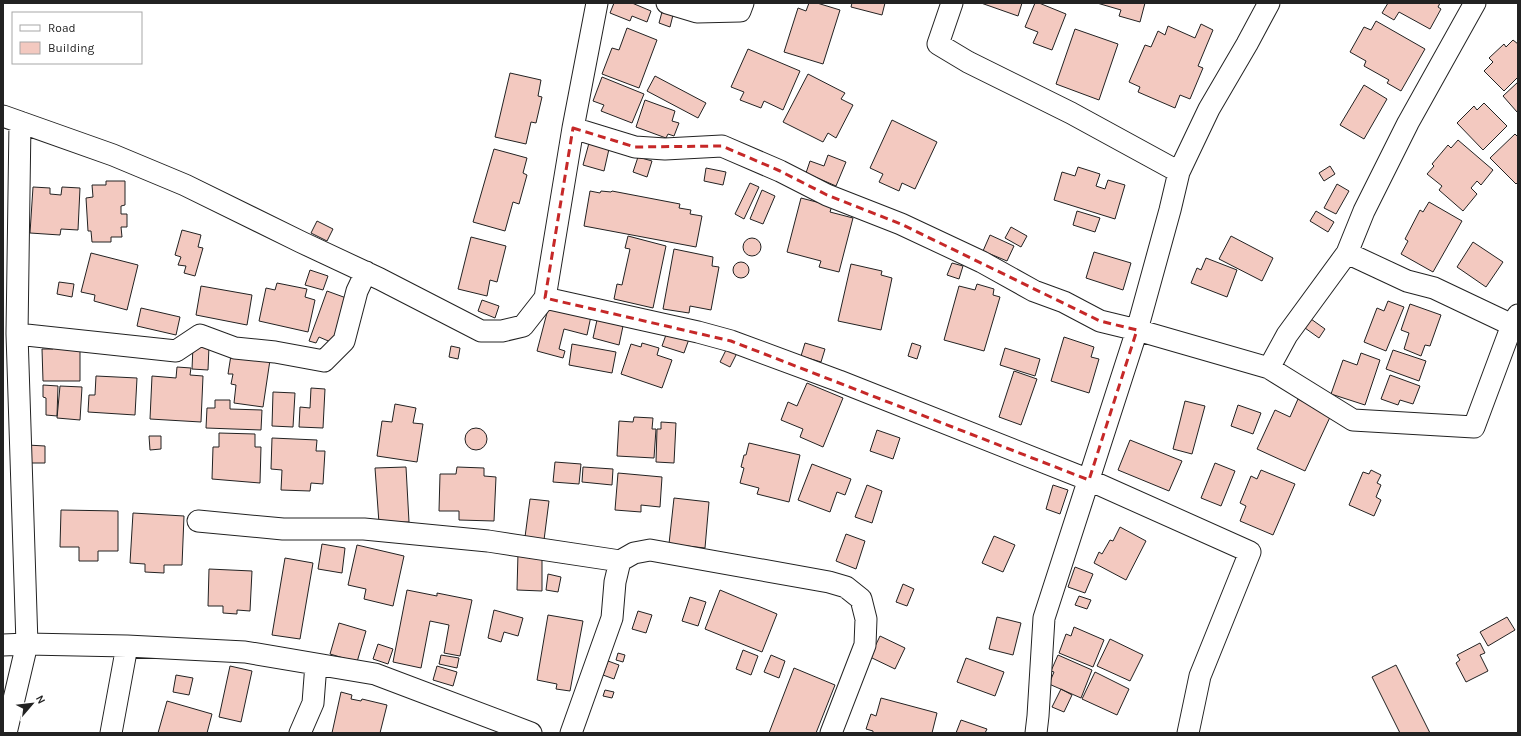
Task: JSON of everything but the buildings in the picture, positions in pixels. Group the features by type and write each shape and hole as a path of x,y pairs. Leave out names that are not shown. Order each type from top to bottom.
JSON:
{"street":[{"path":"6,733 27,644 11,119 112,155 185,185 261,223 366,272 481,330 502,331 523,326 545,298 573,128 597,3"},
{"path":"667,3 697,12 740,11 743,3"},
{"path":"952,3 938,44 968,62 1071,113 1179,172"},
{"path":"1036,733 1044,618 1137,330 1179,172 1209,109 1247,44 1268,3"},
{"path":"1269,368 1287,334 1347,253 1364,211 1469,5"},
{"path":"573,128 635,147 665,149 722,146 780,171 826,195 901,224 982,262 1034,291 1064,302 1100,321 1137,330 1269,368 1354,420 1474,427 1515,320 1434,288 1407,281 1347,253"},
{"path":"17,334 176,351 200,335 235,348 275,352 324,361 344,341 357,291 366,272"},
{"path":"545,298 698,332 731,341 839,381 1089,480 1250,552 1200,676 1188,733"},
{"path":"198,521 283,529 364,529 488,540 620,561 634,553 650,550 829,582 846,587 862,599 866,619 865,646 831,733"},
{"path":"572,733 612,618 615,582 620,561"},
{"path":"3,645 127,646 245,652 375,674 531,733"},
{"path":"111,733 127,646"},
{"path":"300,733 313,703 316,664"}],"highlighted area":[{"path":"573,128 635,147 722,146 780,171 827,195 901,224 1100,321 1137,330 1089,480 731,341 545,298"}]}
